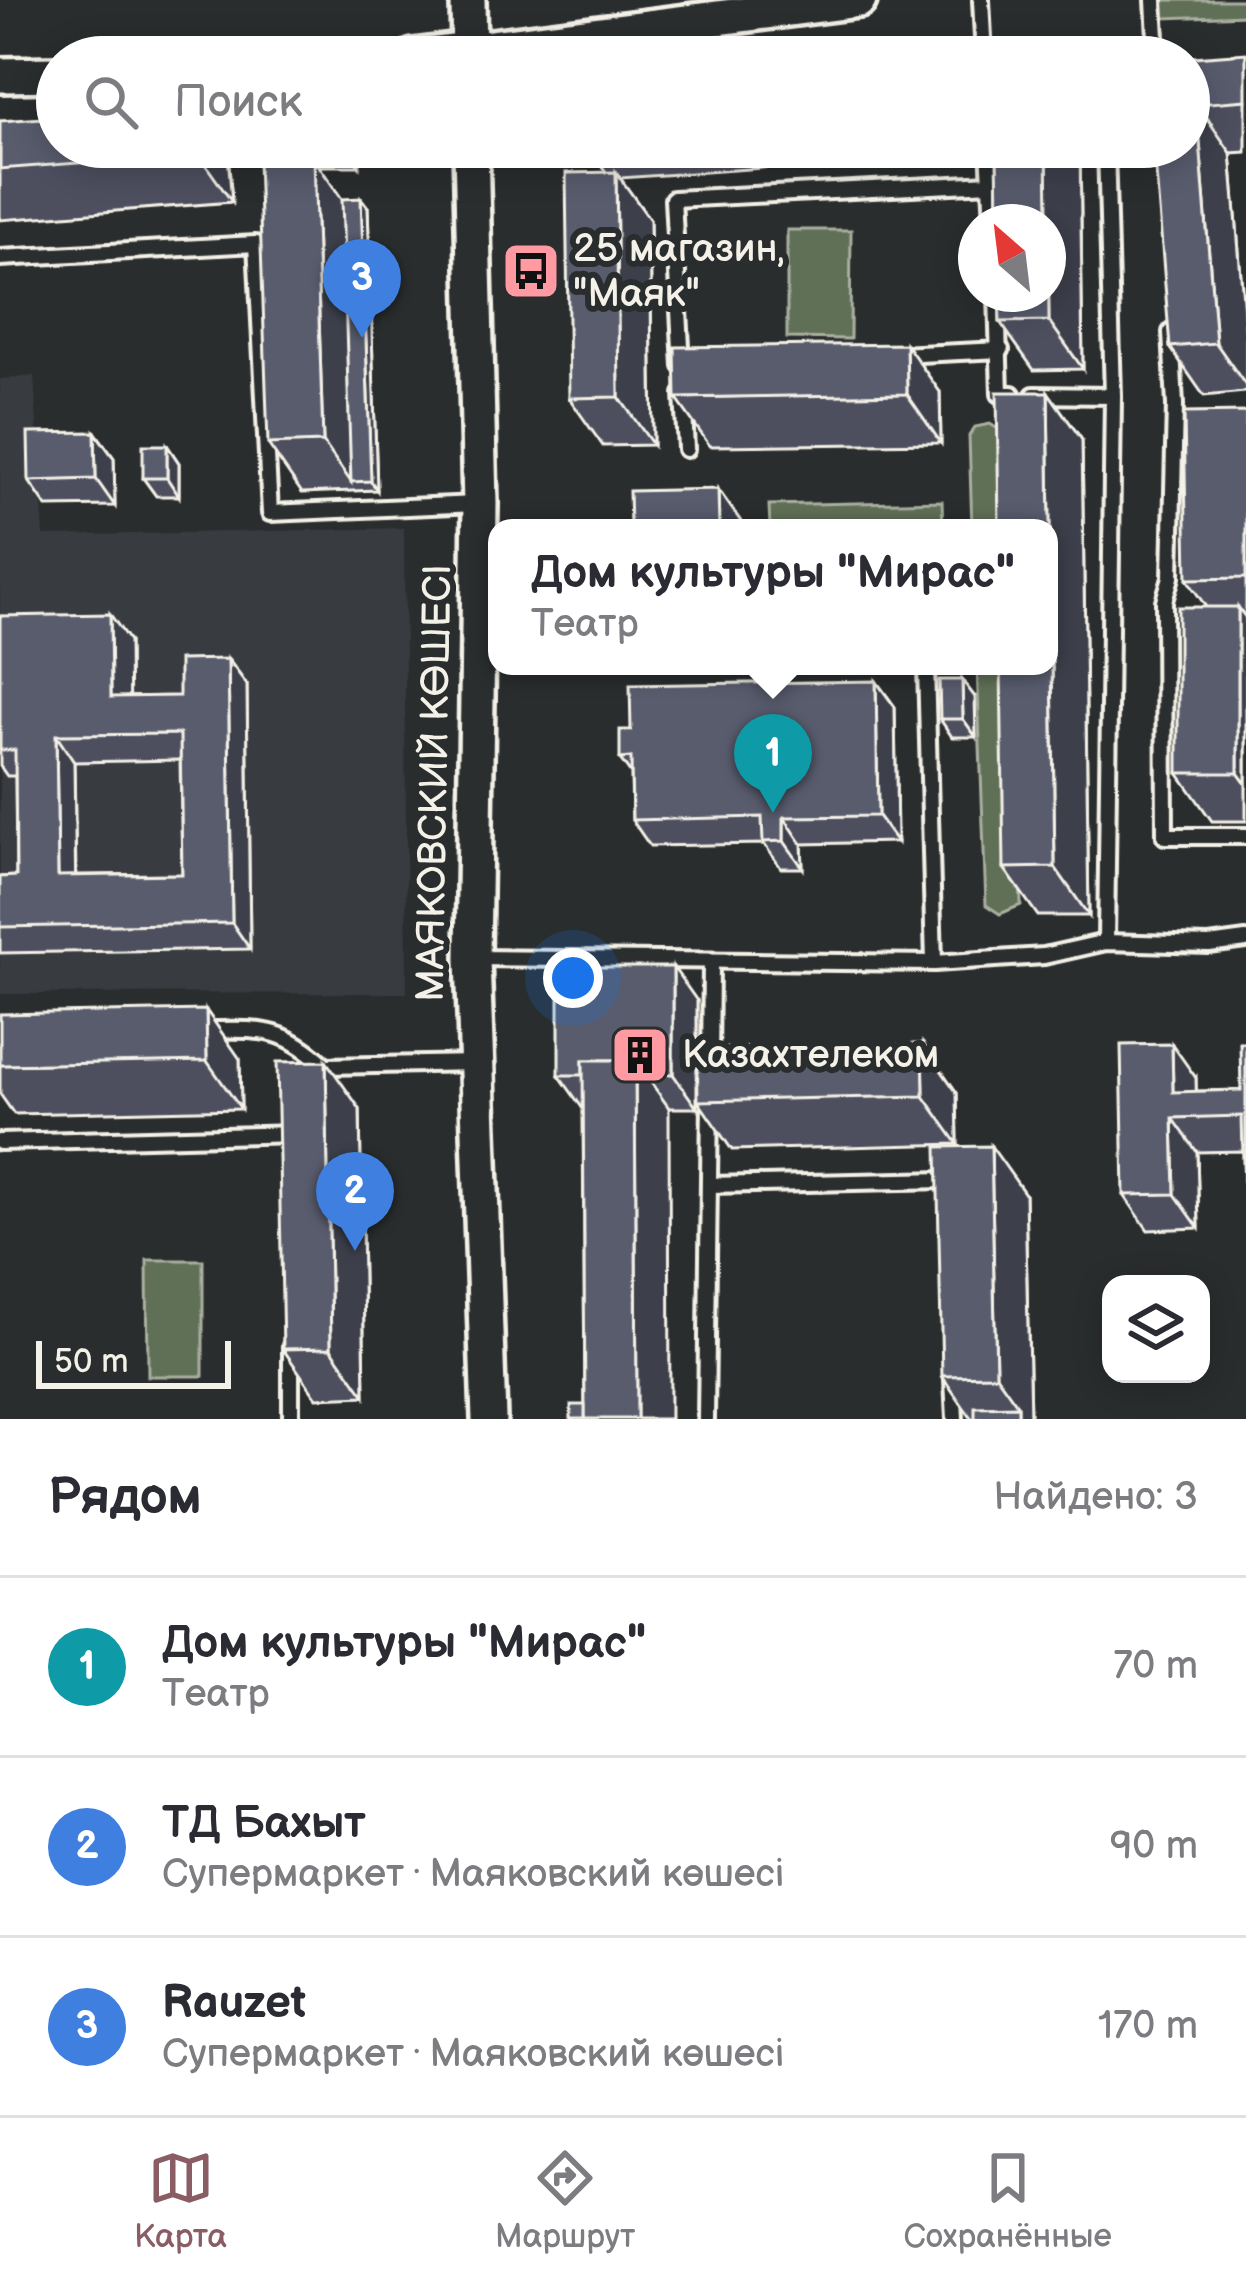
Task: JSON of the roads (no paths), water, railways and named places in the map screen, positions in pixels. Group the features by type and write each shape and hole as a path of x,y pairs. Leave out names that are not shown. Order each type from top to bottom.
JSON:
{"street":[{"path":"468,0 469,36"},
{"path":"604,36 860,0"},
{"path":"0,75 36,74"},
{"name":"МАЯКОВСКИЙ КӨШЕСІ","path":"472,168 480,504 472,958 489,1419"}],"lane":[{"path":"981,0 983,36"},
{"path":"1154,0 1156,36"},
{"path":"269,204 274,168"},
{"path":"990,168 993,204"},
{"path":"1106,942 1113,396 1107,168"},
{"path":"275,184 294,183"},
{"path":"686,449 674,199 991,183"},
{"path":"262,224 256,244 270,513 480,504"},
{"path":"0,258 256,244"},
{"path":"1170,311 1175,405 1171,578 1164,602 1165,836 1246,836"},
{"path":"999,312 1000,394 1113,396"},
{"path":"887,356 1000,350"},
{"path":"682,367 705,365"},
{"path":"926,675 934,963"},
{"path":"472,958 934,963 1044,956 1106,942 1208,945 1246,940"},
{"path":"706,1419 711,963"},
{"path":"178,1030 267,1030 297,1040 326,1066 476,1064"},
{"path":"319,1084 326,1066"},
{"path":"0,1142 295,1126 295,1157"},
{"path":"709,1185 947,1180 948,1204"},
{"path":"291,1419 292,1321"},
{"path":"953,1371 955,1419"}],"place":[{"name":"25 магазин, \"Маяк\"","path":"531,271"},
{"name":"Rauzet","path":"362,338"},
{"name":"Дом культуры \"Мирас\"","path":"773,813"},
{"name":"Казахтелеком","path":"640,1055"},
{"name":"ТД Бахыт","path":"355,1251"}]}
